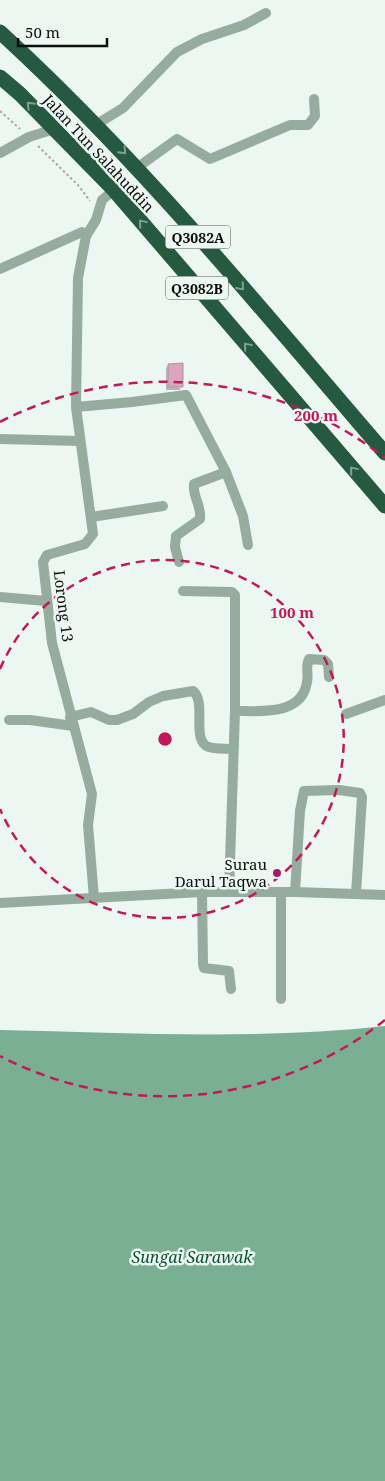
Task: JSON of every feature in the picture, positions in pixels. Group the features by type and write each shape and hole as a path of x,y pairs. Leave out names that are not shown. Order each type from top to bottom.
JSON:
{"highway":[{"name":"Jalan Tun Salahuddin","path":"0,32 97,124 138,167 385,453"},
{"name":"Jalan Tun Salahuddin","path":"0,77 20,94 114,190 385,506"}],"street":[{"path":"97,124 123,108 177,52 202,39 244,25 266,13"},
{"path":"138,167 178,139 210,159 290,125 308,125 314,116 314,99"},
{"path":"0,154 29,137 54,129"},
{"name":"Lorong 13","path":"94,898 88,826 92,794 52,643 43,562 47,555 85,544 93,534 76,407 78,278 89,232 105,195 114,190"},
{"path":"0,269 82,232 89,232"},
{"path":"76,407 186,395 226,472 243,516 248,545"},
{"path":"0,439 80,441"},
{"path":"179,562 175,547 176,536 200,519 201,513 194,492 194,484 226,472"},
{"path":"91,517 163,506"},
{"path":"183,591 232,592 235,594 235,711 229,892"},
{"path":"0,597 46,602"},
{"path":"235,711 274,711 297,701 304,692 307,682 309,659 324,660 328,664 329,677"},
{"path":"9,720 72,721 92,712 108,720 117,720 133,714 149,702 163,696 193,691 198,700 202,740 206,746 233,748"},
{"path":"346,714 385,700"},
{"path":"295,892 300,811 304,791 339,790 360,793 362,797 356,894"},
{"path":"202,892 204,968 228,971 230,989"},
{"path":"0,903 202,892 295,892 385,895"},
{"path":"281,892 281,999"}],"path":[{"path":"0,111 78,185 99,211"}],"water":[{"name":"Sungai Sarawak","path":"385,1026 385,1481 0,1481 0,1030 145,1034 241,1034 289,1033"}],"building":[{"path":"183,363 183,387 168,387 168,364"}],"place":[{"name":"Surau Darul Taqwa","path":"277,873"}]}
